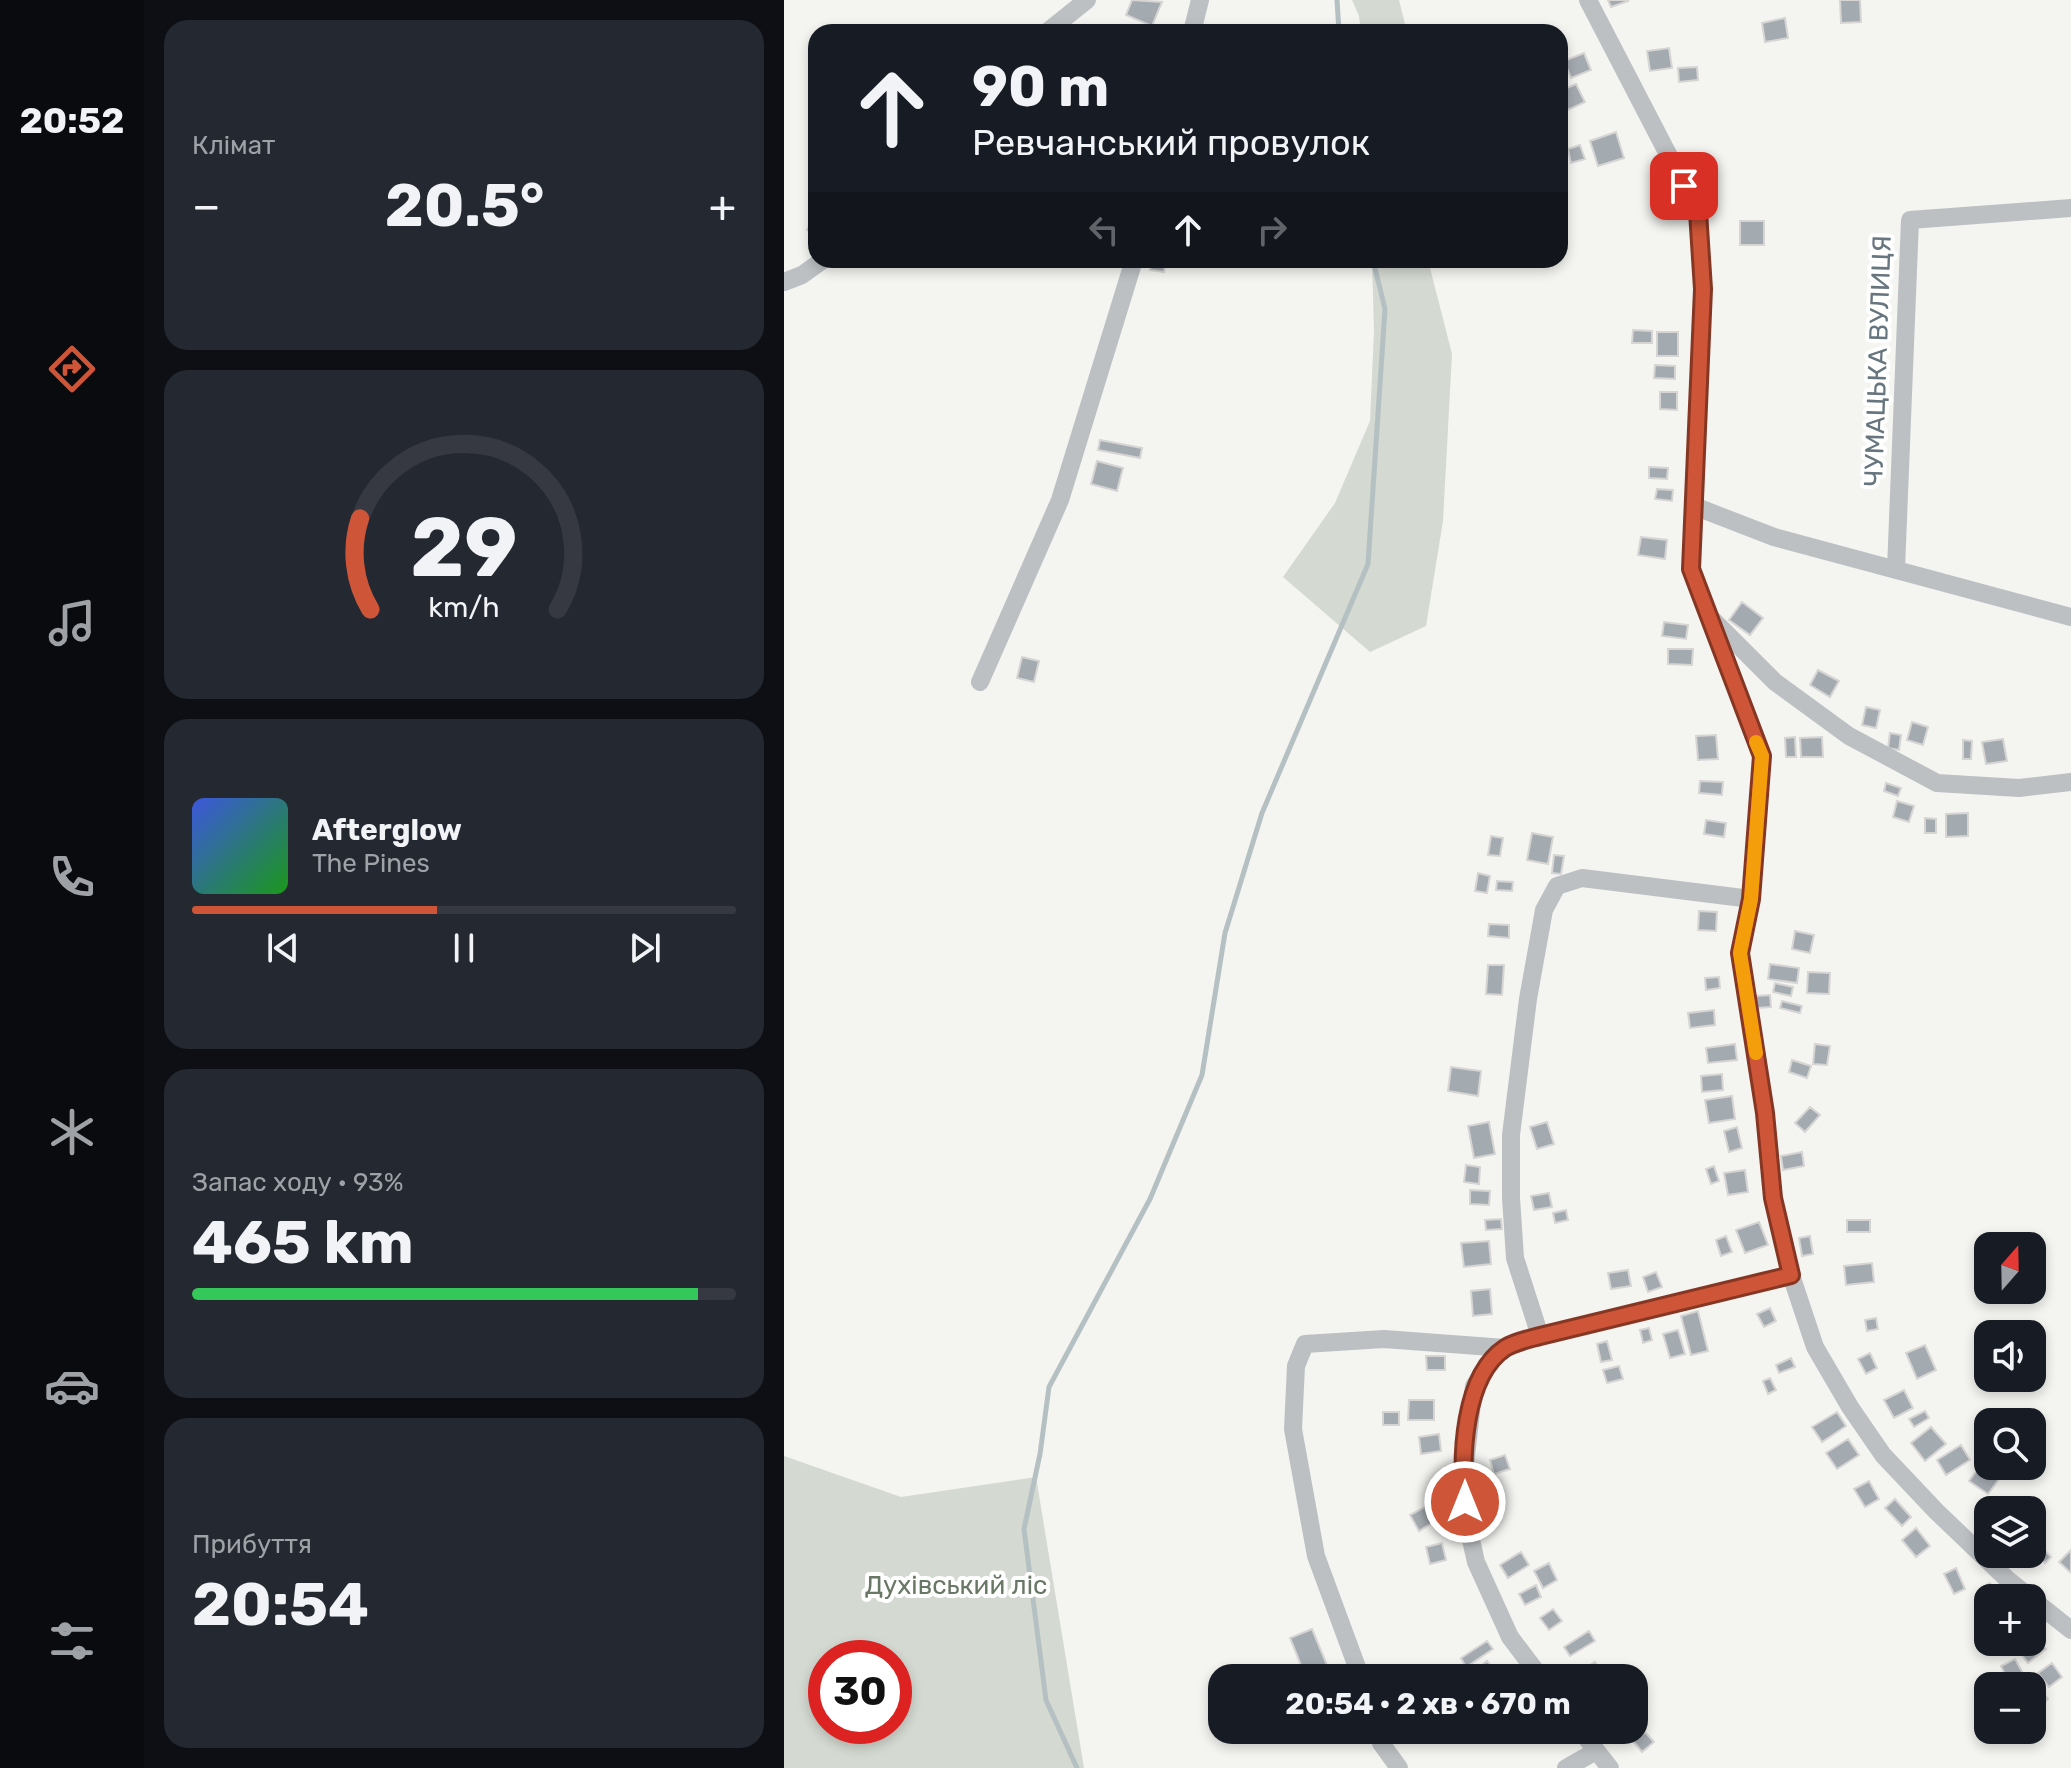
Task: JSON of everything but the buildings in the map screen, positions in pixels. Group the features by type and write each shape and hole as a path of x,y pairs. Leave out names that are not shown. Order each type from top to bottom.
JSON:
{"street":[{"path":"1057,24 1087,0"},
{"path":"1194,24 1200,0"},
{"path":"1588,0 1698,212 1703,289 1691,569 1762,756 1751,899 1740,953 1765,1113 1773,1198 1791,1275 1815,1347 1883,1455 1936,1511 2014,1584"},
{"name":"ЧУМАЦЬКА ВУЛИЦЯ","path":"1896,569 1910,220 2071,208"},
{"path":"784,282 812,268"},
{"path":"980,682 1060,500 1132,268"},
{"path":"1694,506 1774,537 2071,617"},
{"path":"1708,615 1775,682 1849,736 1937,783 2019,788 2071,782"},
{"path":"1540,1336 1515,1258 1511,1135 1528,999 1544,910 1557,886 1582,878 1751,899"},
{"path":"1356,1664 1316,1556 1293,1429 1296,1366 1305,1344 1384,1339 1505,1348 1540,1336 1791,1275"},
{"path":"1505,1348 1488,1364 1474,1386 1463,1482 1467,1522 1476,1562 1510,1637 1530,1664"},
{"path":"2046,1609 2071,1630"},
{"path":"1382,1744 1399,1768"},
{"path":"1591,1744 1610,1768"},
{"path":"1566,1768 1596,1751"}],"green space":[{"path":"1352,0 1399,0 1405,24 1360,24"},
{"path":"1372,268 1430,268 1452,354 1443,521 1426,626 1370,652 1283,577 1335,503 1370,421 1374,331"},
{"name":"Духівський ліс","path":"784,1456 901,1497 1036,1477 1084,1768 784,1768"}],"waterway":[{"path":"1337,0 1338,24"},
{"path":"1077,1768 1046,1700 1024,1529 1040,1454 1049,1387 1150,1199 1202,1075 1225,933 1262,813 1368,564 1385,309 1375,268"}],"slow traffic":[{"path":"1756,742 1762,756 1751,899 1740,953 1756,1053"}],"route":[{"path":"1465,1502 1463,1482 1474,1386 1488,1364 1505,1348 1540,1336 1791,1275 1773,1198 1765,1113 1740,953 1751,899 1762,756 1691,569 1703,289 1698,212 1684,186"}]}
